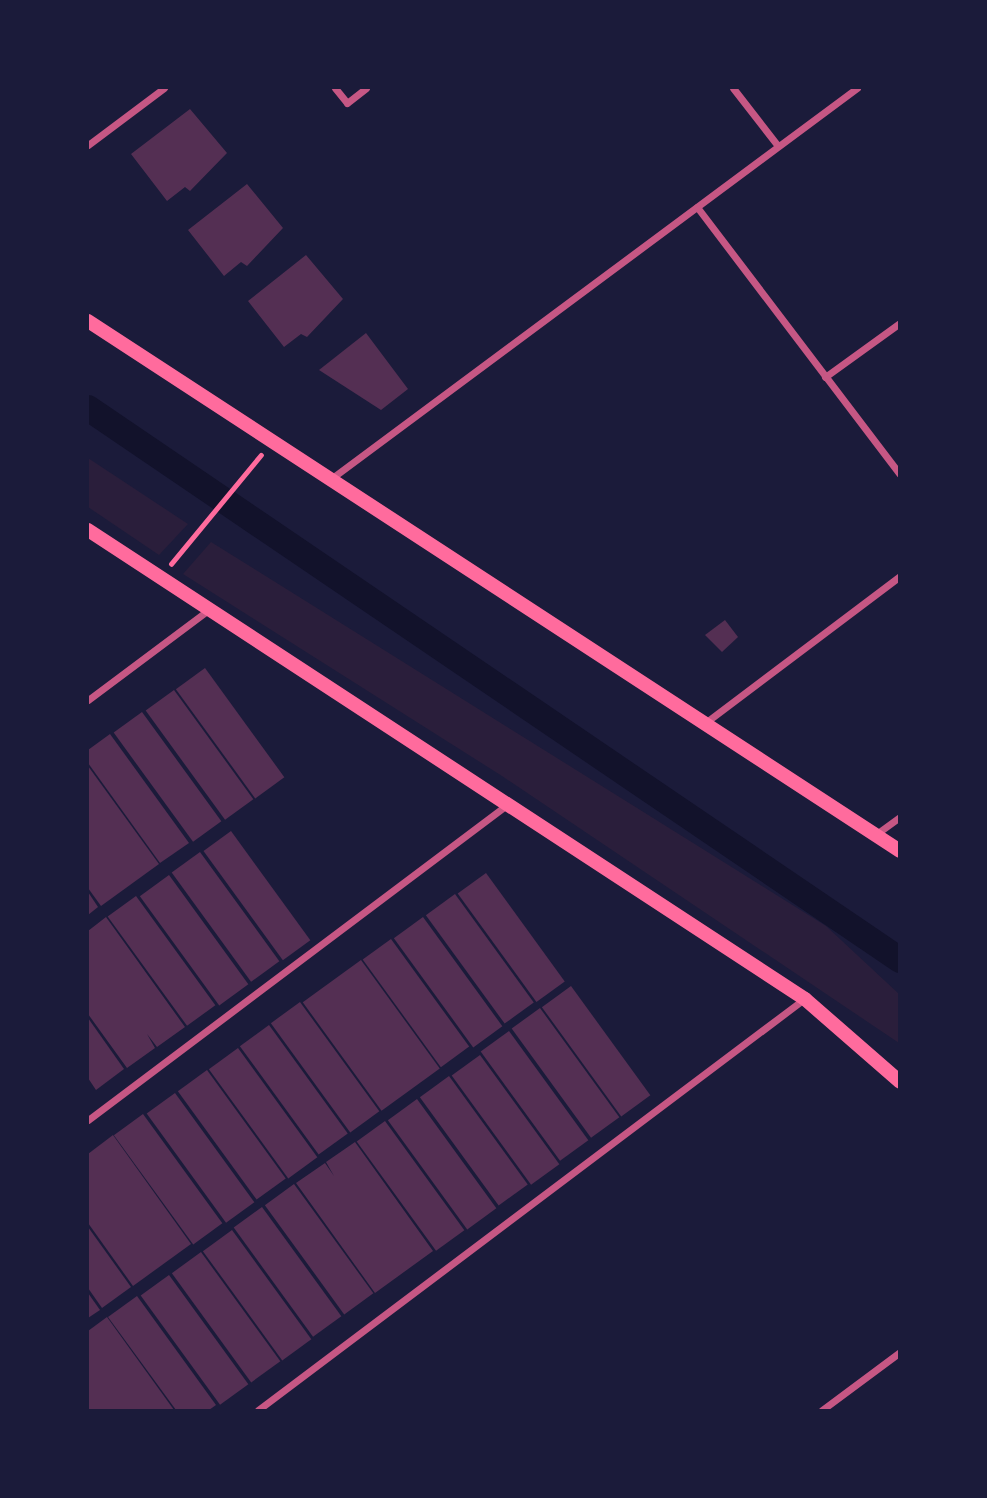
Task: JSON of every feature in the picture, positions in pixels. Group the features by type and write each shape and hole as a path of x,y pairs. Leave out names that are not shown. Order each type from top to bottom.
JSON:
{"main road":[{"path":"88,321 332,478 702,725 900,851"},
{"path":"88,530 511,802 805,999 900,1082"}],"street":[{"path":"88,145 164,88"},
{"path":"335,88 347,103 366,88"},
{"path":"733,88 778,146"},
{"path":"332,478 857,88"},
{"path":"697,207 900,474"},
{"path":"825,377 900,323"},
{"path":"702,725 900,576"},
{"path":"88,700 212,608"},
{"path":"88,1120 511,802"},
{"path":"875,835 900,817"},
{"path":"258,1410 805,999"},
{"path":"822,1410 900,1352"}],"path":[{"path":"161,576 274,441"}],"shaded area":[{"path":"88,458 188,524 159,555 88,507"},
{"path":"211,542 826,926 899,994 899,1043 502,776 183,574"}],"building":[{"path":"190,109 227,153 190,191 185,187 167,201 131,154"},
{"path":"247,184 283,228 247,266 241,262 224,276 188,230"},
{"path":"306,255 343,299 307,337 301,334 284,347 248,301"},
{"path":"366,333 408,389 381,410 319,370"},
{"path":"725,620 738,637 722,652 705,635"},
{"path":"205,668 284,777 255,798 176,689"},
{"path":"174,690 253,799 225,820 146,711"},
{"path":"142,712 221,821 193,842 114,733"},
{"path":"110,734 189,843 160,863 88,763 88,750"},
{"path":"88,766 159,864 101,906 88,888"},
{"path":"231,831 310,940 283,960 203,851"},
{"path":"200,852 279,961 251,982 172,873"},
{"path":"486,873 565,981 536,1002 458,894"},
{"path":"169,875 248,984 219,1005 140,896"},
{"path":"88,892 98,907 88,915"},
{"path":"455,894 534,1002 505,1024 426,915"},
{"path":"136,896 215,1005 187,1026 108,917"},
{"path":"106,917 185,1027 157,1047 147,1034 155,1048 127,1068 88,1014 88,931"},
{"path":"423,917 502,1026 473,1047 394,938"},
{"path":"391,939 469,1047 441,1067 363,960"},
{"path":"361,960 440,1068 382,1111 303,1002"},
{"path":"571,986 650,1095 621,1116 542,1007"},
{"path":"300,1002 379,1111 350,1132 271,1023"},
{"path":"540,1008 619,1117 591,1138 512,1029"},
{"path":"88,1018 124,1069 96,1090 88,1078"},
{"path":"269,1025 348,1133 319,1155 240,1046"},
{"path":"509,1031 588,1140 560,1161 481,1052"},
{"path":"238,1048 317,1157 288,1178 209,1069"},
{"path":"480,1055 559,1164 531,1185 452,1076"},
{"path":"207,1070 286,1178 257,1200 178,1091"},
{"path":"449,1076 528,1184 499,1206 420,1097"},
{"path":"175,1093 254,1202 226,1223 147,1114"},
{"path":"417,1099 496,1208 467,1229 388,1120"},
{"path":"143,1114 222,1223 193,1244 114,1135"},
{"path":"385,1121 464,1230 436,1251 357,1142"},
{"path":"113,1135 191,1244 133,1286 88,1223 88,1154"},
{"path":"355,1142 433,1251 375,1293 296,1183 325,1163 334,1176 326,1162"},
{"path":"294,1184 373,1293 344,1314 265,1205"},
{"path":"262,1207 341,1316 313,1337 234,1228"},
{"path":"88,1227 131,1287 102,1308 88,1288"},
{"path":"232,1230 311,1339 282,1360 203,1251"},
{"path":"201,1252 280,1361 251,1382 172,1273"},
{"path":"169,1275 248,1384 220,1405 141,1296"},
{"path":"88,1293 100,1310 88,1318"},
{"path":"137,1296 216,1405 209,1410 176,1410 108,1317"},
{"path":"107,1317 174,1410 88,1410 88,1331"}],"waterway":[{"path":"88,408 900,960"}]}
